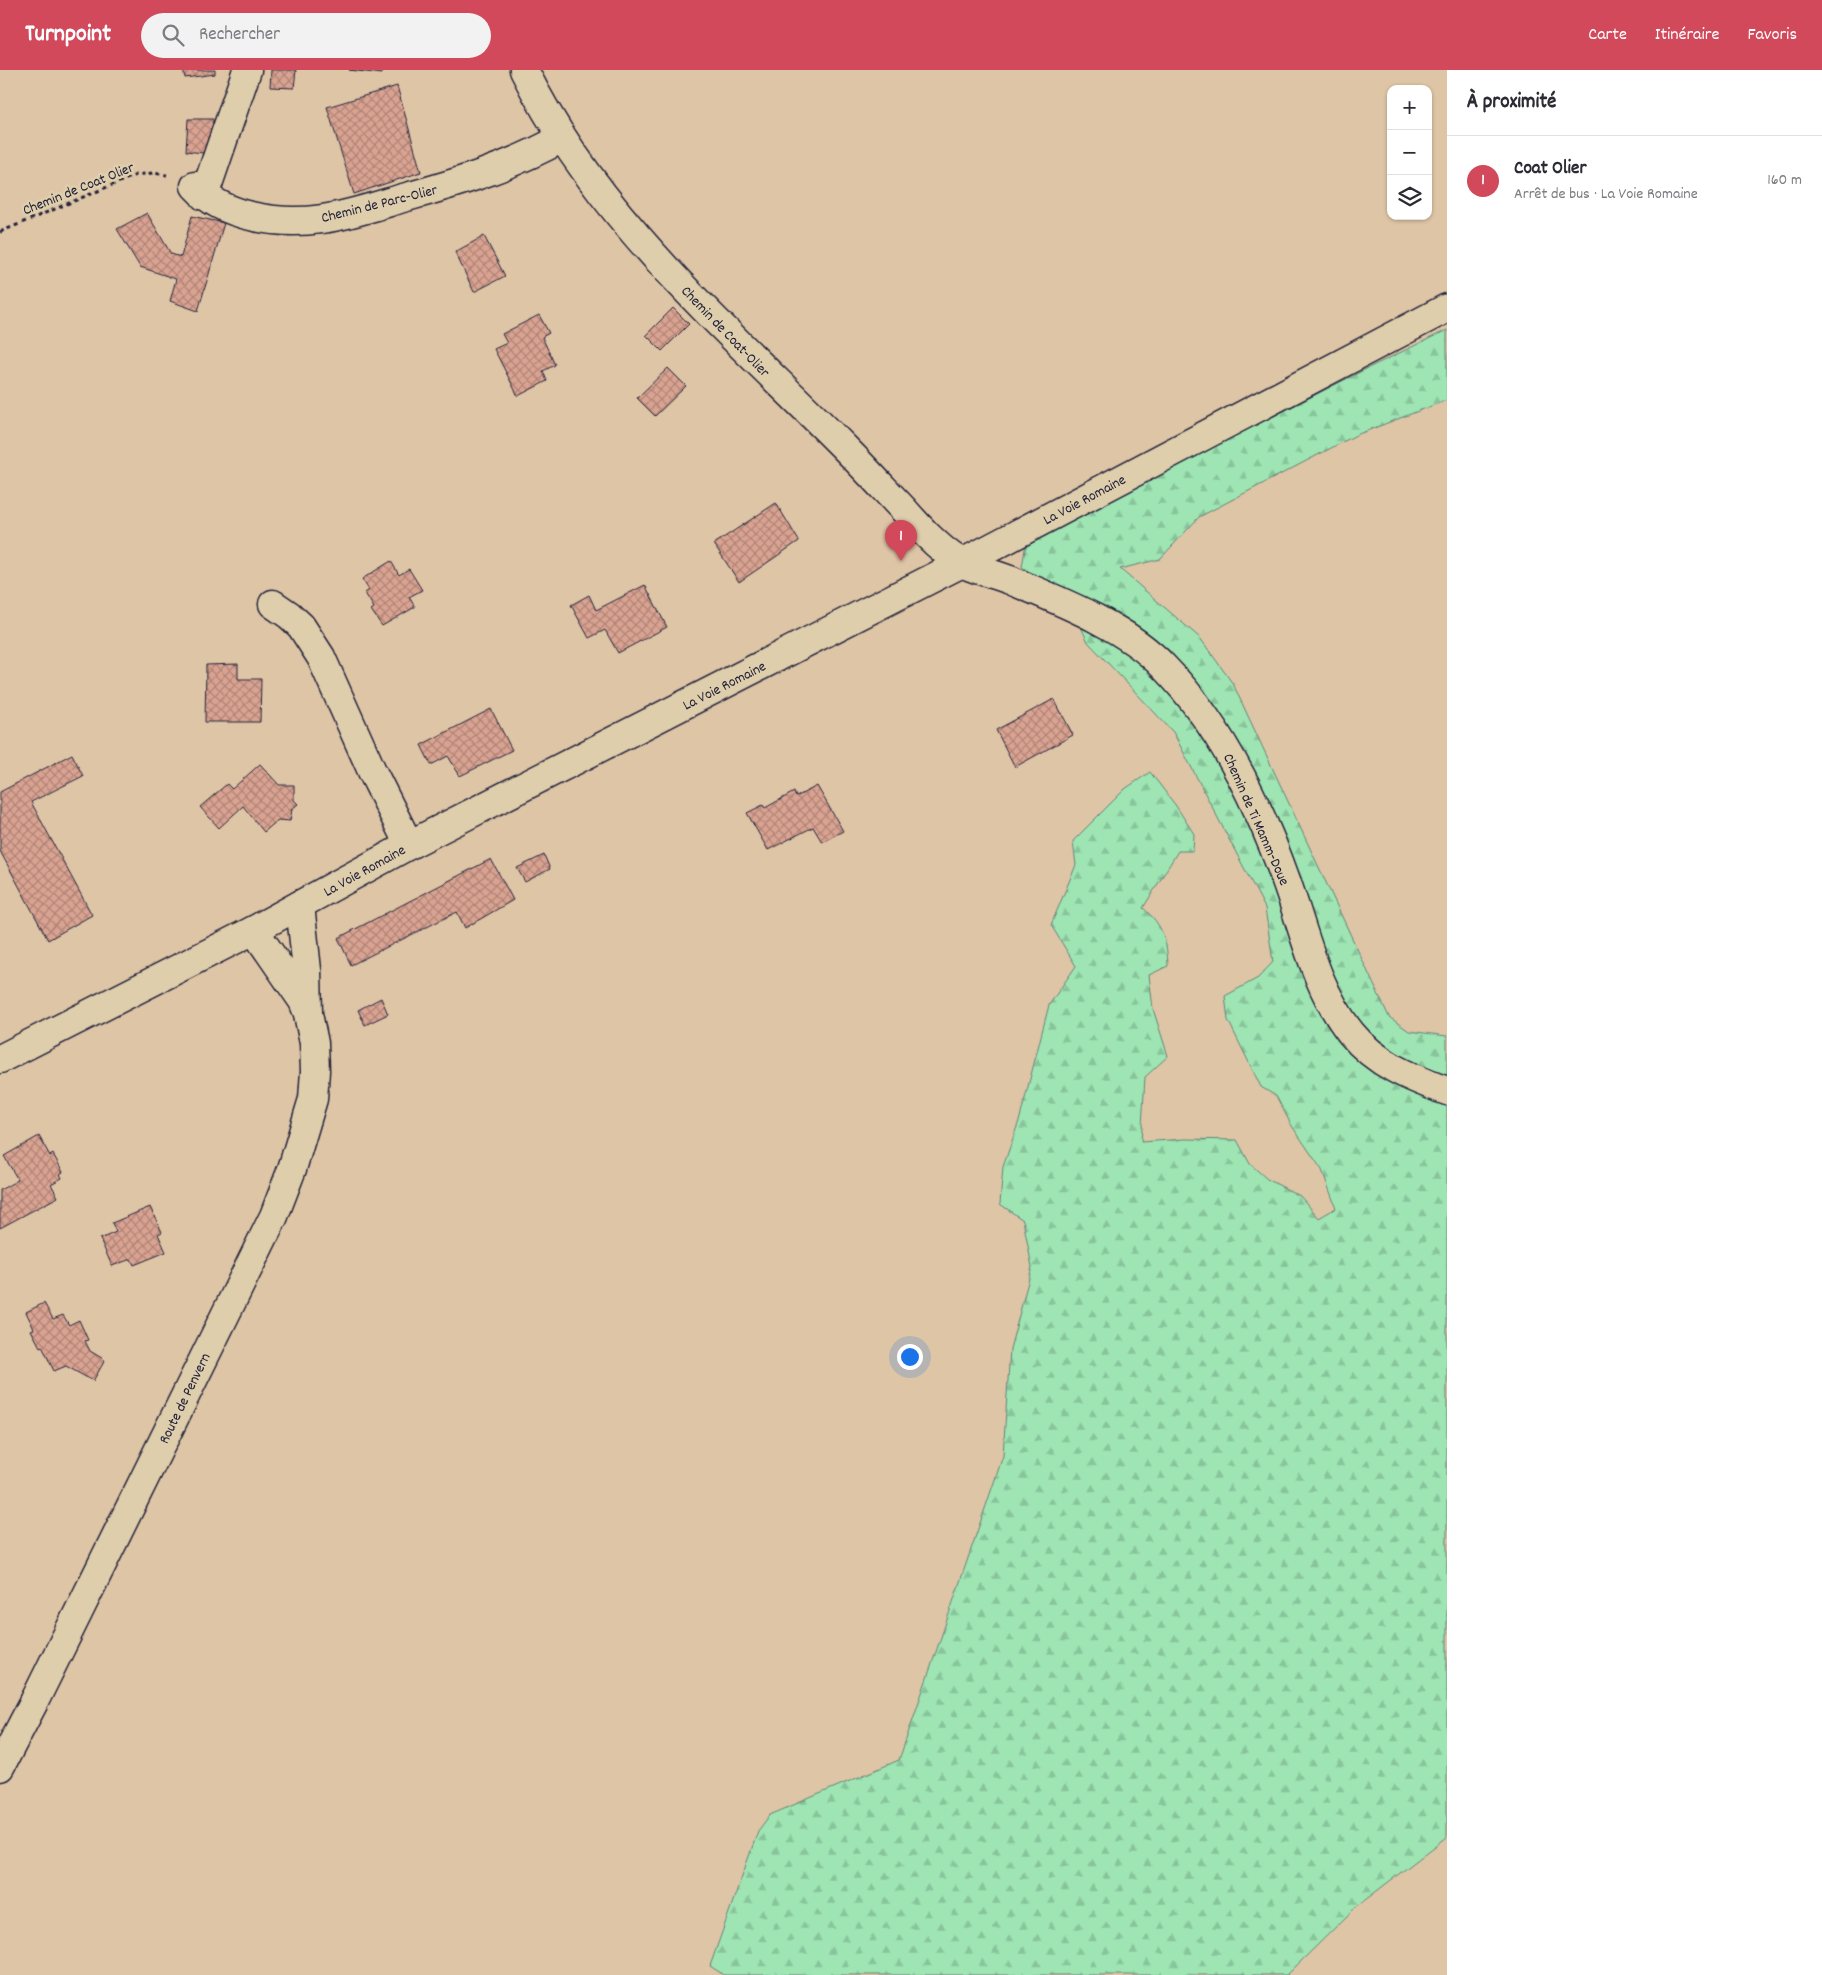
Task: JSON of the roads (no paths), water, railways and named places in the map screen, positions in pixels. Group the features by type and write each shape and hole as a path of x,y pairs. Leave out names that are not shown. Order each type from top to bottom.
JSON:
{"street":[{"name":"Chemin de Parc-Olier","path":"247,70 199,191 224,207 246,215 289,220 322,219 353,212 460,182 496,169 562,138"},
{"name":"Chemin de Coat-Olier","path":"524,70 539,101 562,138 599,190 682,287 774,380 842,444 928,536 962,563"},
{"name":"La Voie Romaine","path":"0,1059 254,930 409,845 962,563 1447,308"},
{"name":"Chemin de Ti Mamm-Doue","path":"962,563 1009,579 1118,630 1163,665 1221,740 1235,765 1284,875 1306,944 1327,995 1345,1024 1363,1046 1386,1065 1412,1079 1447,1091"},
{"path":"273,604 301,626 322,657 372,771 409,845"},
{"name":"Route de Penvern","path":"0,1766 274,1216 292,1168 313,1099 315,1071 314,1044 308,1014 307,970 300,905"},
{"name":"Route de Penvern","path":"254,930 303,1002 308,1014"}],"place":[{"name":"Coat Olier","path":"901,561"}]}
